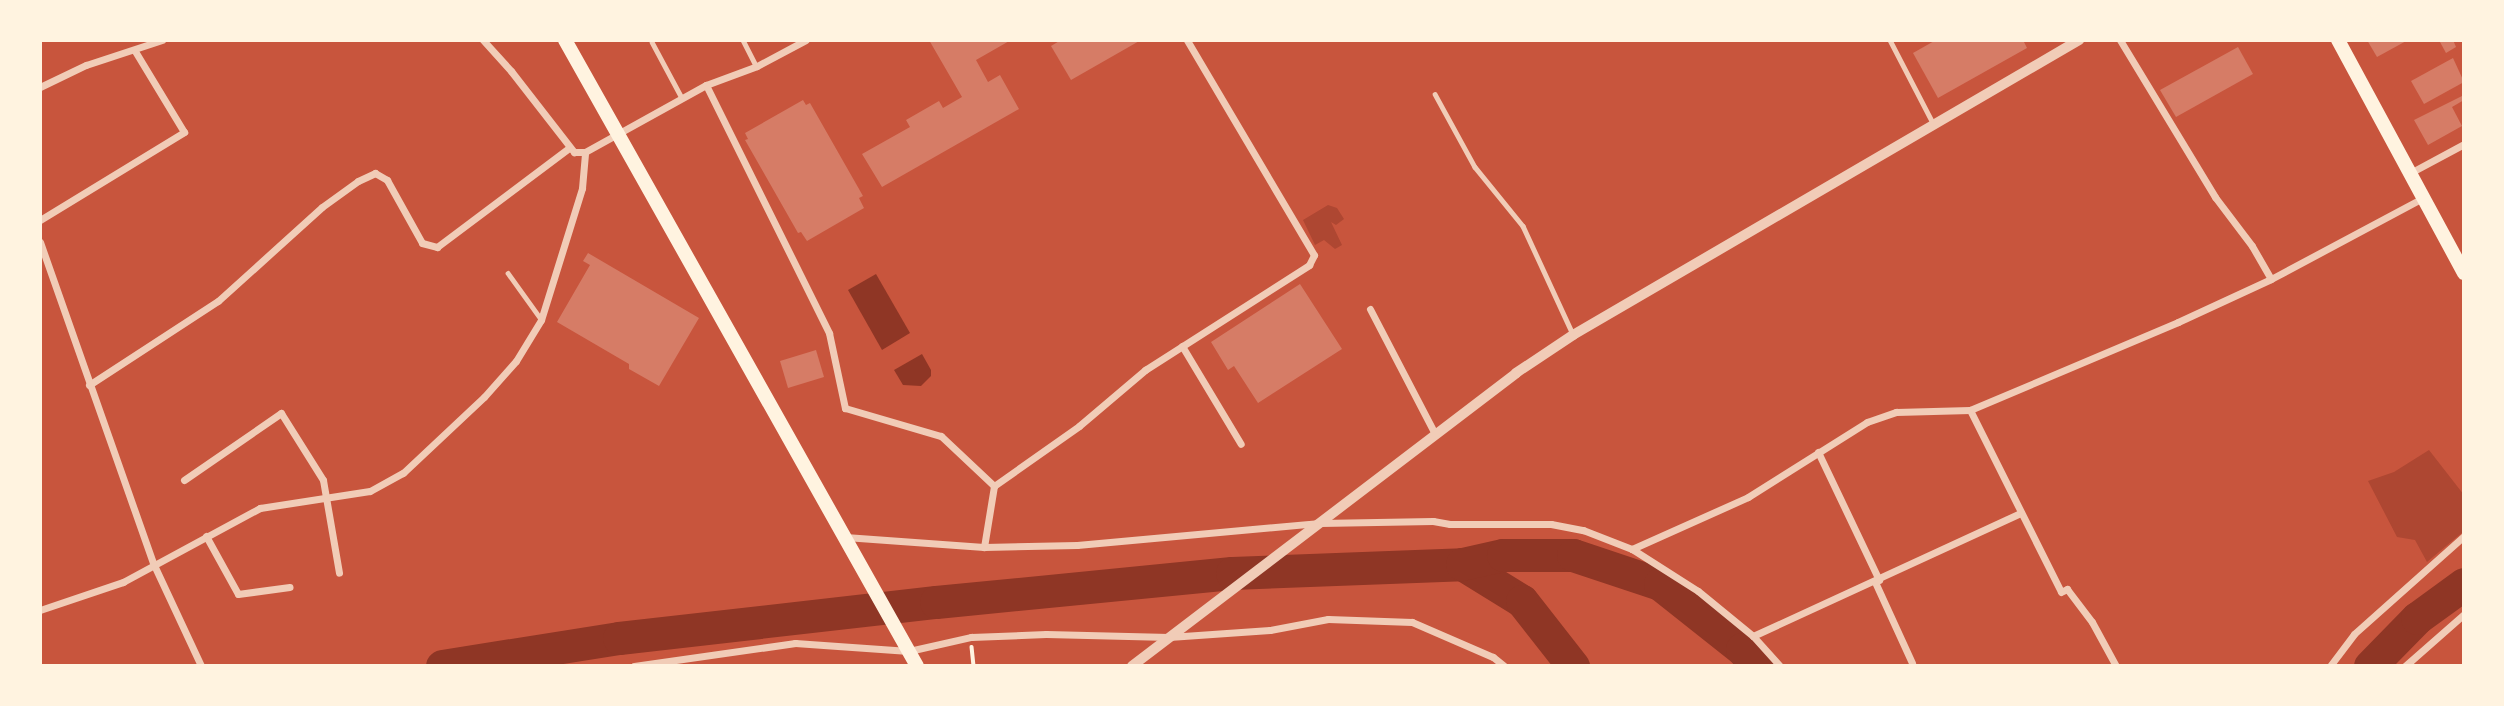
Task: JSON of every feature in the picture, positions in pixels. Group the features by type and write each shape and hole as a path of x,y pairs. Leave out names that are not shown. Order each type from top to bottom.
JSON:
{"highway":[{"path":"565,40 917,666"},
{"path":"2338,40 2464,273"}],"street":[{"path":"40,87 86,65 162,40"},
{"path":"483,40 512,71 574,152 586,152 706,85 757,66 806,40"},
{"path":"984,547 994,486 1079,426 1145,370 1310,265 1314,255 1187,40"},
{"path":"1132,666 1516,373 1573,335 2080,40"},
{"path":"2119,40 2215,197 2252,246 2271,279"},
{"path":"40,220 184,132 135,51"},
{"path":"706,85 829,333 845,408 941,436 994,486"},
{"path":"2410,173 2464,144"},
{"path":"89,385 218,301 322,207 358,181 375,173 387,180 422,243 437,247 570,147"},
{"path":"40,610 123,582 260,508 370,491 402,473 484,397 516,360 541,320 582,188 586,152"},
{"path":"1632,549 1748,497 1867,422 1896,412 1970,410 2178,322 2271,279 2424,198"},
{"path":"40,242 61,295 89,385 154,565 201,666"},
{"path":"1370,309 1435,434"},
{"path":"1182,346 1241,444"},
{"path":"1970,410 2061,592 2067,589 2084,611 2116,666"},
{"path":"184,480 281,413 323,480 339,573"},
{"path":"1818,452 1912,663"},
{"path":"1753,636 2021,513"},
{"path":"847,542 984,547 1077,545 1316,526 1433,521 1450,524 1551,524 1583,530 1632,549 1698,591 1753,636 1780,666"},
{"path":"206,536 238,594 290,587"},
{"path":"2330,666 2354,634 2464,537"},
{"path":"2405,666 2464,614"},
{"path":"634,666 795,643 906,647 971,636 1270,630 1328,619 1412,622 1493,657 1504,666"}],"lane":[{"path":"743,40 757,66"},
{"path":"1890,40 1934,123"},
{"path":"652,42 682,99"},
{"path":"1434,94 1475,167 1523,226 1573,335"},
{"path":"508,272 541,320"}],"shaded area":[{"path":"1328,205 1337,208 1344,219 1336,225 1331,222 1342,245 1335,249 1324,240 1315,245 1303,220"},
{"path":"876,274 910,333 882,350 848,290"},
{"path":"922,354 931,370 931,376 921,386 903,385 894,370"},
{"path":"2429,450 2464,495 2464,531 2427,562 2415,540 2397,537 2368,481 2394,472"}],"building":[{"path":"929,40 1011,40 976,60 988,82 1000,75 1019,109 882,187 862,154 910,127 906,120 939,101 943,108 962,97"},
{"path":"1061,40 1141,40 1071,80 1051,46"},
{"path":"1936,40 2023,40 2027,48 1938,98 1913,53"},
{"path":"2367,40 2408,40 2377,57"},
{"path":"2453,40 2456,47 2446,53 2440,42"},
{"path":"2238,47 2253,74 2176,117 2160,90"},
{"path":"2453,58 2464,82 2424,104 2411,81"},
{"path":"2462,96 2464,100 2452,107 2462,126 2428,145 2414,120"},
{"path":"803,100 806,105 810,103 863,196 859,198 864,208 807,241 801,232 798,233 745,140 748,139 745,133"},
{"path":"588,253 699,318 659,386 629,369 629,364 557,322 590,265 583,261"},
{"path":"1300,284 1342,349 1258,403 1234,366 1228,370 1211,342"},
{"path":"816,350 824,377 788,388 780,361"}],"waterway":[{"path":"442,666 619,638 936,602 1232,573 1462,564 1503,555 1573,555 1660,584 1742,649 1757,666"},
{"path":"1462,564 1522,601 1573,666"},
{"path":"2370,666 2417,618 2464,584"}]}
